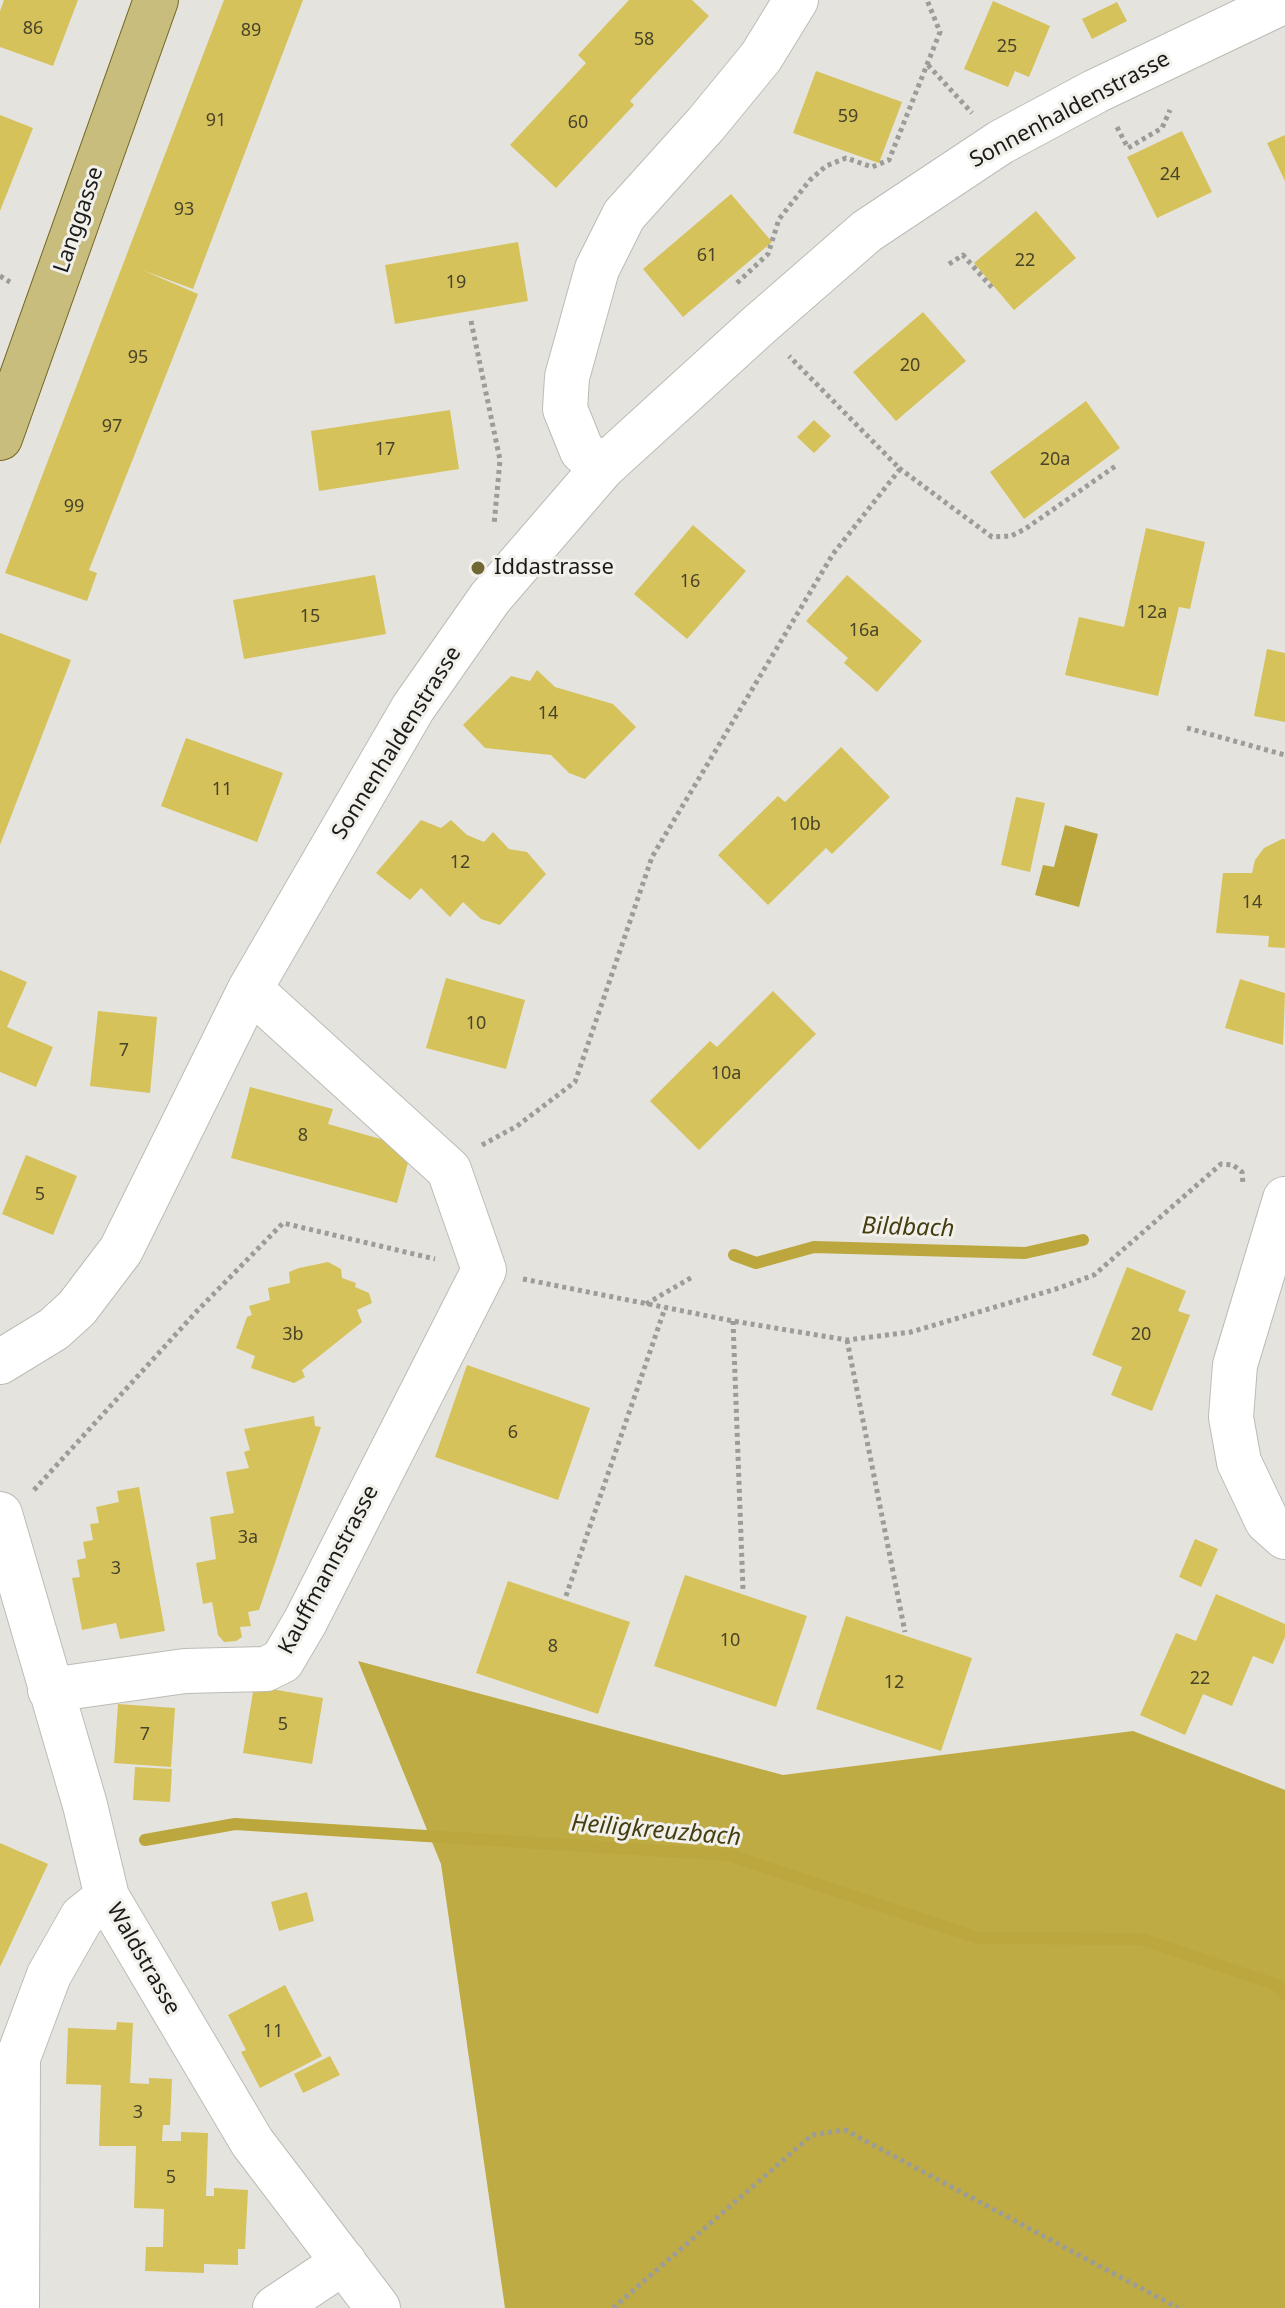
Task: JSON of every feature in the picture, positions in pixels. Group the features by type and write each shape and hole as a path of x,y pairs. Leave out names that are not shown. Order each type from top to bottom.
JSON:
{"main road":[{"name":"Langgasse","path":"0,438 156,0"}],"street":[{"path":"603,467 582,451 565,409 567,377 597,269 624,215 761,57 796,0"},
{"name":"Sonnenhaldenstrasse","path":"0,1362 41,1338 77,1308 121,1250 250,989 413,708 490,598 603,467 752,310 867,231 1001,142 1096,91 1285,1"},
{"path":"250,989 449,1170 484,1270"},
{"path":"1285,1199 1235,1365 1231,1417 1239,1462 1267,1521 1285,1537"},
{"name":"Kauffmannstrasse","path":"50,1690 185,1671 266,1669 282,1661 305,1622 484,1270"},
{"name":"Waldstrasse","path":"2,1519 85,1805 107,1897 252,2142 378,2308"},
{"path":"17,2308 18,2058 49,1975 82,1917 107,1897"},
{"path":"275,2308 344,2262"}],"path":[{"path":"927,0 940,32 889,160 872,167 846,158 826,166 810,180 779,219 768,254 737,283 752,310 899,467 992,537 1011,536 1025,529 1117,465"},
{"path":"928,65 974,115"},
{"path":"949,264 963,255 994,290"},
{"path":"0,276 10,282"},
{"path":"471,321 500,460 492,538"},
{"path":"449,1170 467,1153 517,1126 575,1082 652,857 833,554 899,467"},
{"path":"1187,728 1285,755"},
{"path":"2,1519 283,1223 645,1304 847,1340 911,1332 1094,1275 1209,1171 1221,1164 1233,1165 1242,1172 1244,1188"},
{"path":"645,1304 694,1276"},
{"path":"566,1596 665,1308"},
{"path":"733,1321 743,1590"},
{"path":"847,1340 905,1632"},
{"path":"613,2308 812,2135 845,2130 1178,2308"}],"shaded area":[{"path":"1065,825 1098,834 1079,907 1035,895 1043,865 1054,867"},
{"path":"358,1661 783,1775 1133,1731 1285,1790 1285,2308 505,2308 441,1864"}],"building":[{"path":"4,0 78,0 53,66 0,47 0,11"},
{"path":"224,0 303,0 193,289 142,270 198,294 89,570 97,573 87,601 5,573"},
{"path":"629,0 692,0 709,16 630,101 634,105 556,188 510,145 586,63 578,55"},
{"path":"993,1 1050,26 1029,77 1015,71 1008,87 964,69"},
{"path":"1117,2 1127,21 1092,39 1082,19"},
{"path":"816,71 902,102 879,163 793,133"},
{"path":"0,115 33,128 0,211"},
{"path":"1182,131 1212,192 1157,218 1127,157"},
{"path":"1285,135 1285,181 1267,143"},
{"path":"731,194 772,242 683,317 643,269"},
{"path":"1036,211 1076,258 1014,310 974,263"},
{"path":"518,242 528,301 395,324 385,265"},
{"path":"923,312 966,361 896,421 853,372"},
{"path":"1086,401 1120,448 1024,519 990,472"},
{"path":"450,410 459,469 319,491 311,431"},
{"path":"814,420 831,436 814,453 797,437"},
{"path":"693,525 746,571 687,639 634,594"},
{"path":"1146,528 1205,542 1190,609 1179,607 1158,696 1065,675 1079,617 1124,627"},
{"path":"375,575 386,634 244,659 233,600"},
{"path":"847,575 922,641 877,692 844,663 848,658 806,621"},
{"path":"0,633 71,660 0,845"},
{"path":"1267,649 1285,653 1285,722 1254,716"},
{"path":"537,670 555,687 613,704 636,727 585,779 569,773 551,755 485,748 463,725 511,676 530,681"},
{"path":"186,738 283,773 257,842 161,806"},
{"path":"841,747 890,797 832,854 826,848 768,905 718,855 778,796 785,802"},
{"path":"1016,797 1045,803 1030,872 1001,865"},
{"path":"421,820 441,828 451,820 467,835 484,842 493,832 509,849 527,852 546,874 500,925 481,919 463,902 450,917 421,888 410,900 376,873"},
{"path":"1285,839 1285,948 1268,947 1269,936 1216,933 1223,873 1252,873 1255,860 1264,848"},
{"path":"0,970 27,982 7,1027 53,1047 36,1087 0,1072"},
{"path":"446,978 525,1000 506,1069 426,1048"},
{"path":"1240,979 1285,993 1283,1045 1225,1028"},
{"path":"773,991 816,1034 699,1150 650,1101 710,1041 717,1047"},
{"path":"98,1011 157,1017 150,1093 90,1086"},
{"path":"250,1087 333,1109 328,1124 412,1148 397,1203 231,1158"},
{"path":"26,1155 77,1176 53,1235 2,1214"},
{"path":"328,1262 341,1269 342,1278 356,1283 355,1287 369,1293 372,1303 357,1310 362,1322 302,1370 305,1377 294,1383 251,1368 255,1356 236,1348 247,1317 252,1315 249,1306 270,1300 268,1288 290,1283 289,1272"},
{"path":"1127,1267 1186,1291 1178,1311 1190,1315 1152,1411 1111,1395 1122,1367 1092,1355"},
{"path":"467,1365 590,1408 558,1500 435,1457"},
{"path":"314,1416 315,1426 321,1427 259,1610 248,1612 251,1626 240,1627 242,1637 224,1642 218,1635 212,1602 203,1604 196,1563 216,1559 210,1517 234,1513 226,1472 249,1468 244,1452 250,1450 244,1429"},
{"path":"139,1487 165,1631 120,1639 116,1623 82,1630 72,1578 80,1577 77,1560 86,1558 83,1542 93,1540 90,1524 99,1523 96,1507 119,1502 117,1491"},
{"path":"1195,1539 1218,1549 1201,1587 1179,1577"},
{"path":"685,1575 807,1616 776,1707 654,1666"},
{"path":"508,1581 630,1622 598,1714 476,1673"},
{"path":"1216,1594 1285,1624 1285,1637 1273,1664 1253,1656 1232,1706 1203,1694 1185,1735 1140,1715 1176,1633 1196,1641"},
{"path":"846,1616 972,1658 941,1751 816,1709"},
{"path":"254,1686 323,1698 312,1764 243,1753"},
{"path":"118,1704 175,1708 171,1767 114,1763"},
{"path":"135,1767 172,1769 170,1802 133,1800"},
{"path":"0,1843 48,1864 0,1967"},
{"path":"307,1892 314,1921 279,1931 271,1902"},
{"path":"285,1985 322,2056 260,2088 241,2052 246,2050 228,2015"},
{"path":"117,2022 133,2023 130,2083 149,2084 149,2078 172,2079 170,2125 163,2125 162,2141 181,2141 181,2132 208,2133 206,2196 214,2196 214,2188 248,2190 245,2249 238,2249 238,2265 204,2264 204,2273 145,2271 146,2247 163,2247 164,2209 134,2208 136,2146 99,2146 101,2085 66,2084 68,2028 116,2030"},
{"path":"330,2056 340,2075 303,2093 294,2074"}],"waterway":[{"name":"Bildbach","path":"734,1255 756,1263 814,1247 1025,1253 1083,1240"},
{"name":"Heiligkreuzbach","path":"145,1840 235,1824 729,1855 979,1938 1141,1939 1277,1985 1285,1994"}],"place":[{"name":"Iddastrasse","path":"478,568"}]}
